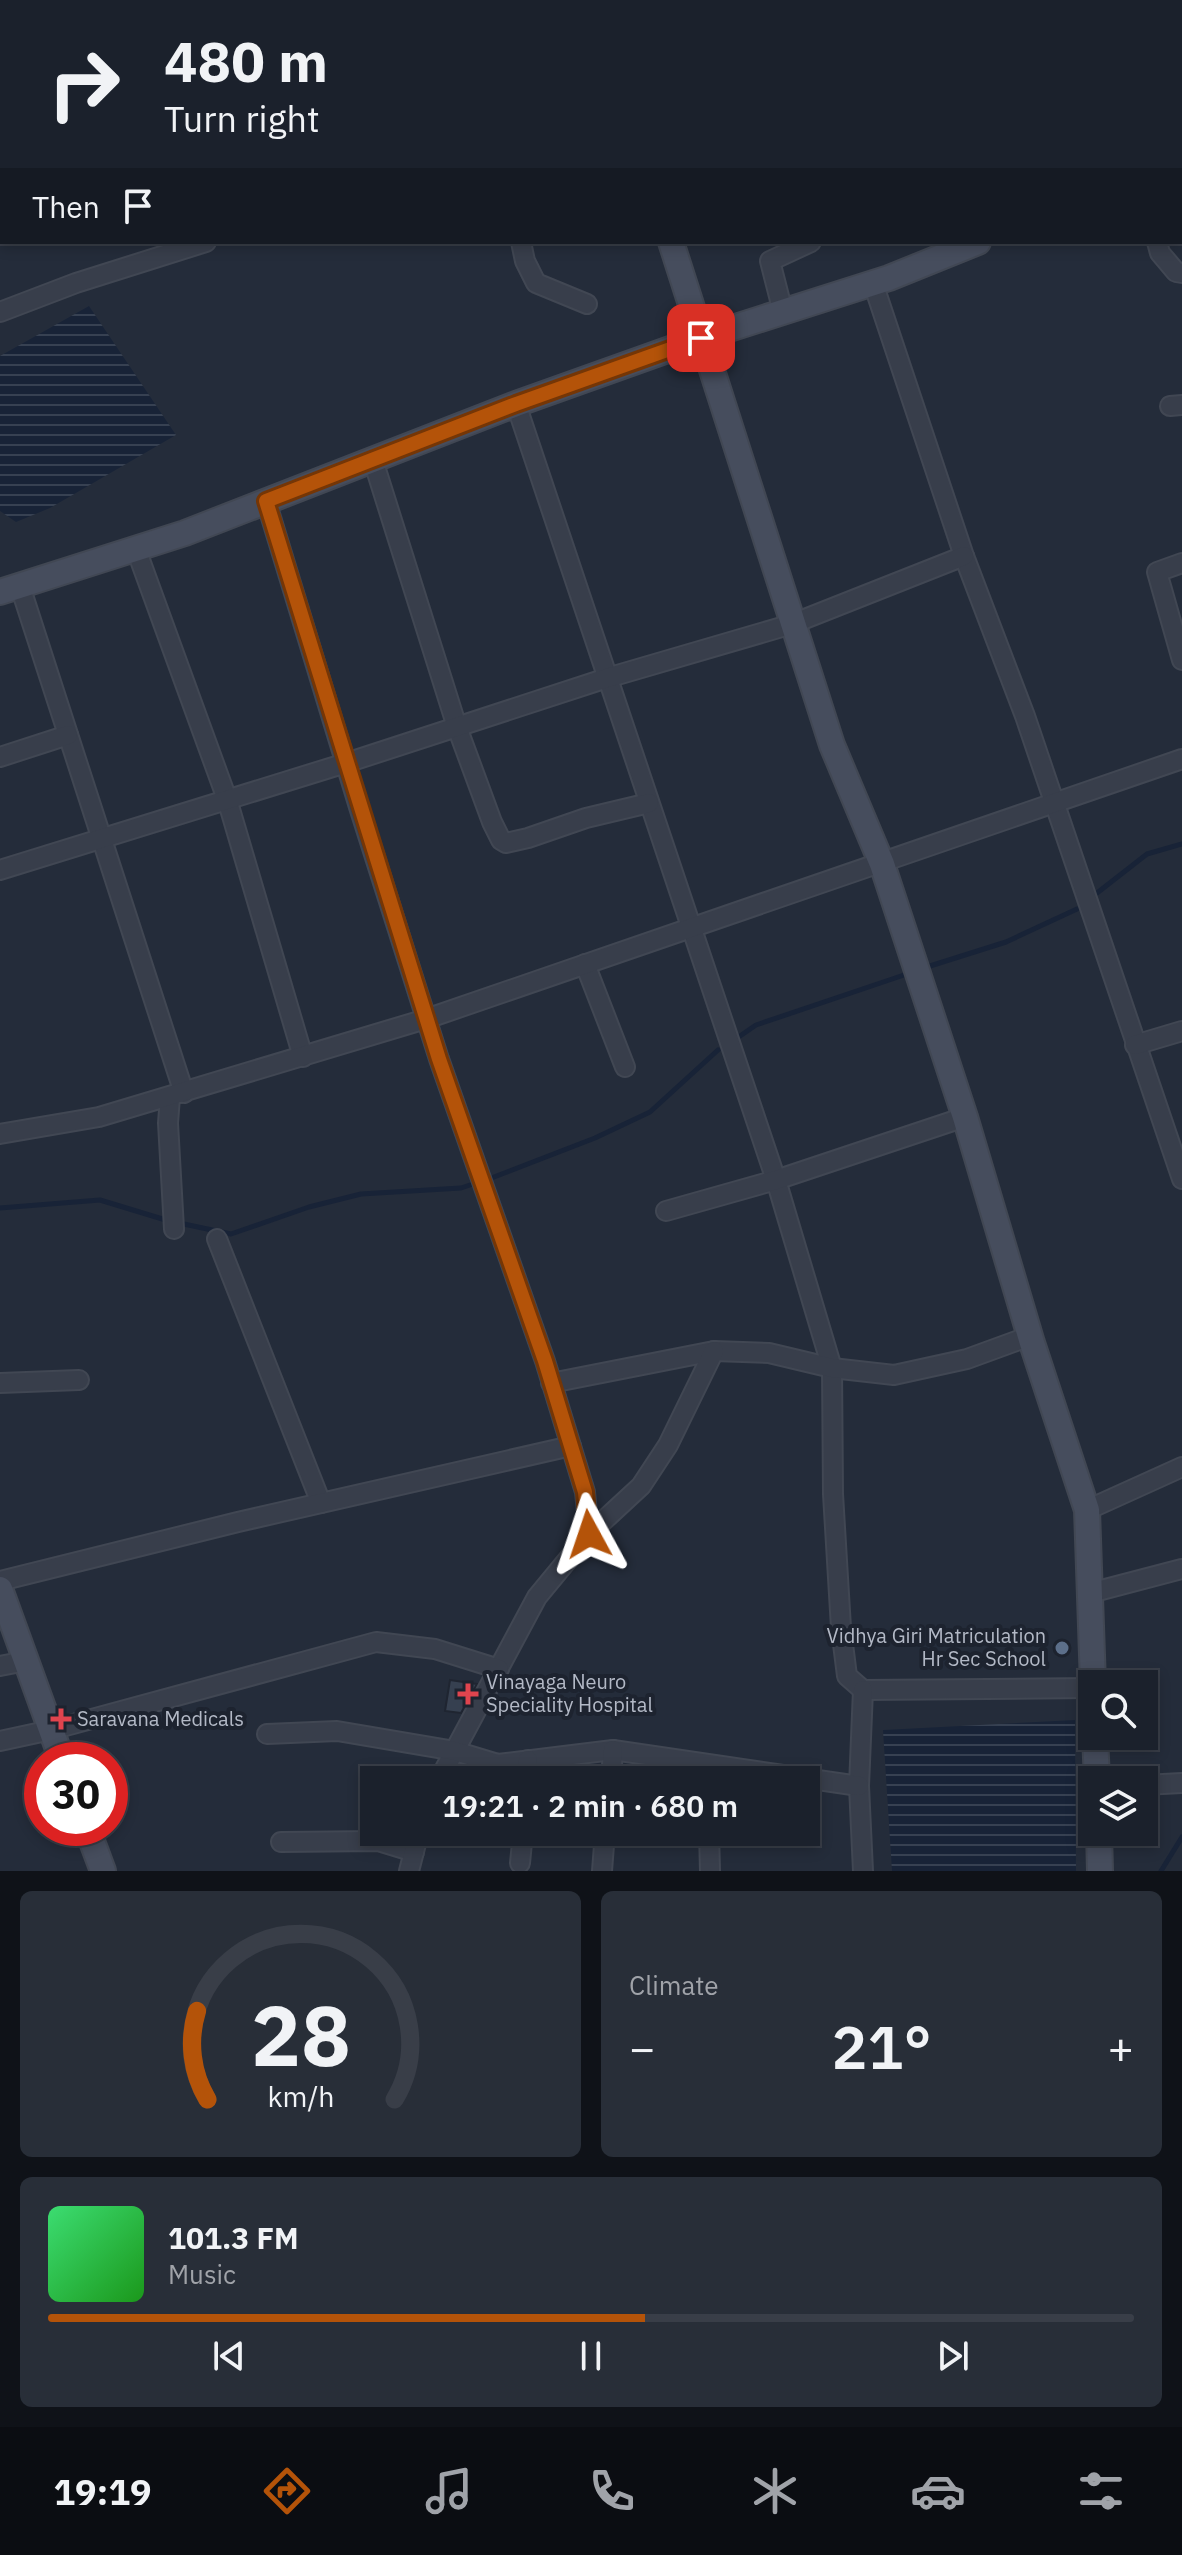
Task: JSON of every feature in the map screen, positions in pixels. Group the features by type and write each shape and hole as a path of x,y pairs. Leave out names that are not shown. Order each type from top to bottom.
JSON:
{"street":[{"path":"0,312 76,283 200,244"},
{"path":"521,244 525,261 536,283 587,304"},
{"path":"672,244 832,745 882,864 965,1117 1030,1336 1087,1510 1092,1670"},
{"path":"783,312 770,261 807,244"},
{"path":"174,1229 168,1123 177,1095 102,839 68,735 10,589 229,517 516,404 701,338 873,283 973,244"},
{"path":"1158,244 1160,253 1176,272 1182,273"},
{"path":"873,283 964,556 1025,716 1182,1179"},
{"path":"516,404 776,1180 832,1368 833,1494 847,1676 863,1690 1078,1686"},
{"path":"373,460 457,727 501,840 506,843 586,818 649,803"},
{"path":"266,501 426,1019 571,1446 585,1492 589,1534"},
{"path":"136,549 227,799 303,1057"},
{"path":"0,870 607,678 792,624 964,556"},
{"path":"1182,563 1157,572 1182,660"},
{"path":"0,757 68,735"},
{"path":"0,1134 99,1117 426,1019 1182,759"},
{"path":"585,964 625,1067"},
{"path":"1136,1045 1182,1031"},
{"path":"666,1211 776,1180 965,1117"},
{"path":"217,1239 321,1503"},
{"path":"551,1383 714,1351 769,1353 832,1368 894,1375 967,1359 1030,1336"},
{"path":"447,1766 537,1597 589,1534 641,1486 668,1445 714,1351"},
{"path":"0,1383 79,1380"},
{"path":"0,1581 571,1446"},
{"path":"1087,1510 1182,1467"},
{"path":"1090,1593 1182,1569"},
{"path":"0,1589 55,1742"},
{"path":"0,1741 376,1642 435,1649 499,1669"},
{"path":"0,1666 26,1661"},
{"path":"863,1690 859,1786 863,1871"},
{"path":"267,1734 337,1731 455,1751 498,1764 613,1750 681,1766"},
{"path":"612,1766 613,1750"},
{"path":"528,1760 528,1766"},
{"path":"820,1782 859,1786"},
{"path":"1158,1784 1182,1783"},
{"path":"281,1842 378,1841 414,1852"},
{"path":"94,1846 103,1871"},
{"path":"409,1871 416,1846"},
{"path":"520,1863 522,1846"},
{"path":"602,1871 604,1846"},
{"path":"709,1846 710,1871"},
{"path":"1099,1846 1100,1871"}],"water":[{"path":"89,306 176,435 50,508 16,522 0,511 0,356"},
{"path":"1075,1720 1076,1871 892,1871 883,1730"}],"building":[{"path":"450,1680 477,1684 461,1713 445,1711"}],"waterway":[{"path":"1097,893 1147,854 1182,844"},
{"path":"930,966 1006,942 1077,909"},
{"path":"740,1036 756,1025 904,975"},
{"path":"494,1177 595,1138 650,1112 718,1050"},
{"path":"179,1223 231,1234 309,1207 361,1194 470,1185"},
{"path":"0,1208 100,1200 169,1221"},
{"path":"1161,1871 1182,1837"}],"place":[{"name":"Vidhya Giri Matriculation Hr Sec School","path":"1062,1648"},
{"name":"Vinayaga Neuro Speciality Hospital","path":"468,1694"},
{"name":"Saravana Medicals","path":"61,1719"}],"route":[{"path":"589,1534 585,1492 545,1361 439,1059 266,501 516,404 701,338"}]}
